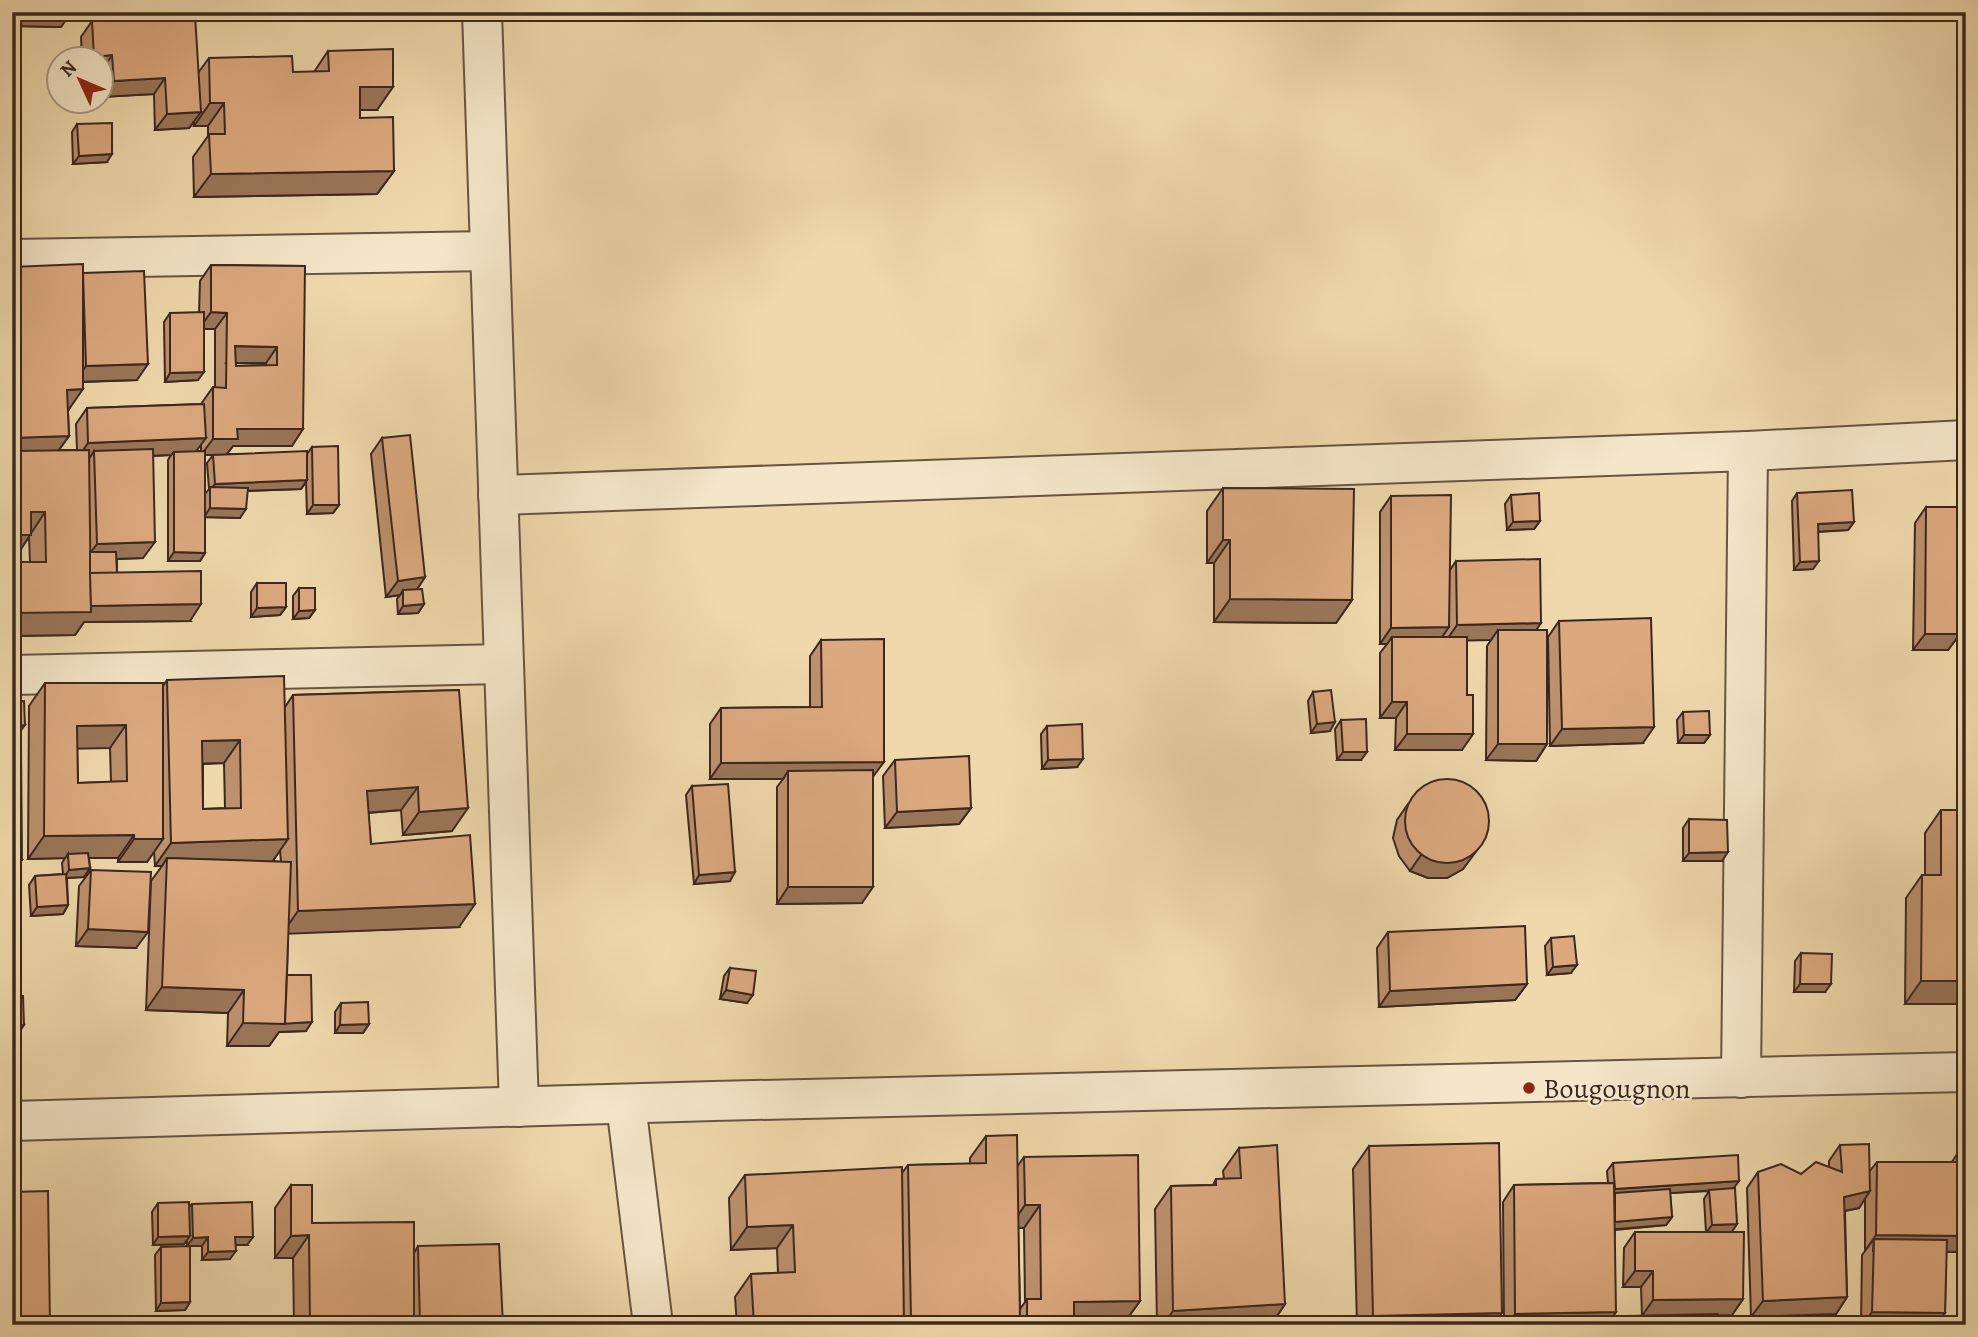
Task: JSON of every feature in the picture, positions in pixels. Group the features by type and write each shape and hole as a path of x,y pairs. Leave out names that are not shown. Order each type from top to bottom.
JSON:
{"street":[{"path":"482,12 519,1107"},
{"path":"12,259 490,251"},
{"path":"498,495 1748,451 1966,440"},
{"path":"1741,1078 1748,451"},
{"path":"12,675 503,664"},
{"path":"12,1121 1966,1073"},
{"path":"626,1104 653,1325"}],"building":[{"path":"195,15 201,112 167,114 165,78 116,81 116,46 93,46 92,21"},
{"path":"393,49 393,87 360,87 360,118 393,117 394,171 211,174 209,134 225,134 224,103 210,103 209,58 292,56 293,72 329,71 328,51"},
{"path":"112,123 112,154 79,156 77,124"},
{"path":"83,264 83,389 67,390 69,436 12,438 12,267"},
{"path":"211,265 305,266 303,429 237,429 238,439 213,439 213,387 226,388 227,313 211,312","holes":["235,346 277,347 277,365 236,366"]},
{"path":"144,271 148,364 86,366 83,273"},
{"path":"204,312 204,372 170,373 170,313"},
{"path":"204,404 206,438 88,443 87,408"},
{"path":"410,435 425,577 398,581 382,438"},
{"path":"338,446 339,505 313,505 312,447"},
{"path":"153,449 155,542 97,544 94,451"},
{"path":"89,450 91,612 12,613 12,562 46,562 45,512 31,512 31,535 12,535 12,451"},
{"path":"205,451 205,553 174,552 174,452"},
{"path":"307,451 307,480 215,484 213,455"},
{"path":"210,487 248,488 246,509 210,508"},
{"path":"1223,488 1354,489 1352,600 1230,599 1230,540 1223,540"},
{"path":"1852,490 1854,522 1818,524 1819,561 1800,562 1797,493"},
{"path":"1539,493 1540,521 1513,522 1511,495"},
{"path":"1451,495 1449,627 1391,628 1391,496"},
{"path":"1926,507 1961,507 1960,634 1925,634"},
{"path":"90,552 116,552 117,573 90,573"},
{"path":"1540,559 1541,623 1457,625 1456,561"},
{"path":"201,571 201,604 91,606 90,573"},
{"path":"257,583 286,583 286,607 257,608"},
{"path":"299,588 315,588 315,610 299,611"},
{"path":"422,589 424,604 403,606 403,590"},
{"path":"1651,618 1654,727 1562,729 1559,621"},
{"path":"1498,630 1547,630 1547,744 1498,744"},
{"path":"1392,637 1467,637 1467,695 1473,695 1473,734 1407,734 1407,702 1392,702"},
{"path":"884,639 884,762 721,763 721,708 822,707 821,640"},
{"path":"284,676 288,839 171,843 167,680","holes":["240,740 241,808 203,809 202,741"]},
{"path":"45,683 163,683 163,839 134,839 134,835 44,836","holes":["126,725 127,781 78,783 77,726"]},
{"path":"459,690 468,808 419,812 418,787 367,791 371,844 470,835 475,904 298,911 293,695"},
{"path":"1331,690 1335,722 1317,724 1313,692"},
{"path":"24,701 25,725 12,726 12,702"},
{"path":"1709,711 1710,735 1684,735 1683,712"},
{"path":"1366,719 1367,752 1343,752 1341,720"},
{"path":"1082,724 1083,759 1048,760 1047,726"},
{"path":"12,746 21,746 22,860 12,860"},
{"path":"969,756 971,808 897,812 895,760"},
{"path":"873,770 873,887 788,887 788,771"},
{"path":"1447,779 1463,782 1482,798 1489,821 1486,837 1470,856 1447,863 1431,860 1412,844 1405,821 1408,805 1424,786"},
{"path":"728,784 735,872 699,875 692,786"},
{"path":"1941,810 1966,810 1966,981 1921,981 1922,875 1941,875"},
{"path":"1689,819 1727,820 1728,852 1689,853"},
{"path":"88,853 90,868 69,870 68,854"},
{"path":"167,858 291,862 285,1024 243,1023 244,990 162,987"},
{"path":"91,870 151,872 148,932 88,929"},
{"path":"66,874 68,905 37,907 35,876"},
{"path":"1525,926 1527,984 1390,991 1388,932"},
{"path":"1574,936 1577,965 1553,967 1551,938"},
{"path":"1801,953 1832,954 1831,984 1800,984"},
{"path":"730,968 756,971 753,995 726,990"},
{"path":"287,975 311,975 312,1022 285,1024"},
{"path":"12,996 23,996 24,1025 12,1026"},
{"path":"368,1002 369,1024 340,1025 341,1003"},
{"path":"1017,1135 1020,1318 911,1320 908,1165 986,1163 986,1136"},
{"path":"1499,1143 1502,1313 1373,1316 1369,1146"},
{"path":"1869,1144 1870,1191 1844,1197 1847,1297 1763,1301 1758,1172 1781,1164 1801,1174 1816,1162 1842,1172 1840,1145"},
{"path":"1277,1145 1285,1304 1173,1311 1171,1186 1216,1185 1216,1179 1241,1178 1239,1148"},
{"path":"1957,1154 1966,1154 1966,1236 1876,1235 1877,1162 1957,1162"},
{"path":"1138,1155 1140,1301 1074,1302 1074,1325 1027,1325 1027,1299 1041,1299 1040,1205 1025,1205 1024,1157"},
{"path":"1738,1155 1739,1181 1615,1189 1613,1163"},
{"path":"902,1167 904,1325 754,1325 751,1274 795,1272 793,1225 747,1227 745,1175"},
{"path":"1614,1183 1616,1312 1515,1314 1514,1185"},
{"path":"291,1185 312,1185 312,1223 414,1222 414,1325 310,1325 309,1235 291,1236"},
{"path":"1735,1188 1737,1224 1712,1225 1709,1190"},
{"path":"1670,1189 1672,1217 1615,1222 1615,1193"},
{"path":"48,1191 50,1325 12,1325 12,1192"},
{"path":"189,1202 190,1236 158,1237 158,1203"},
{"path":"252,1202 253,1237 235,1237 236,1251 208,1252 208,1237 193,1238 192,1204"},
{"path":"1635,1232 1744,1232 1743,1299 1653,1300 1653,1271 1635,1271"},
{"path":"1874,1239 1947,1240 1945,1313 1872,1312"},
{"path":"499,1244 503,1325 420,1325 418,1246"},
{"path":"190,1246 190,1302 161,1303 161,1247"},
{"path":"1718,1314 1719,1325 1628,1325 1628,1316"},
{"path":"1880,1323 1880,1325 1767,1325"}],"place":[{"name":"Bougougnon","path":"1529,1088"}]}
